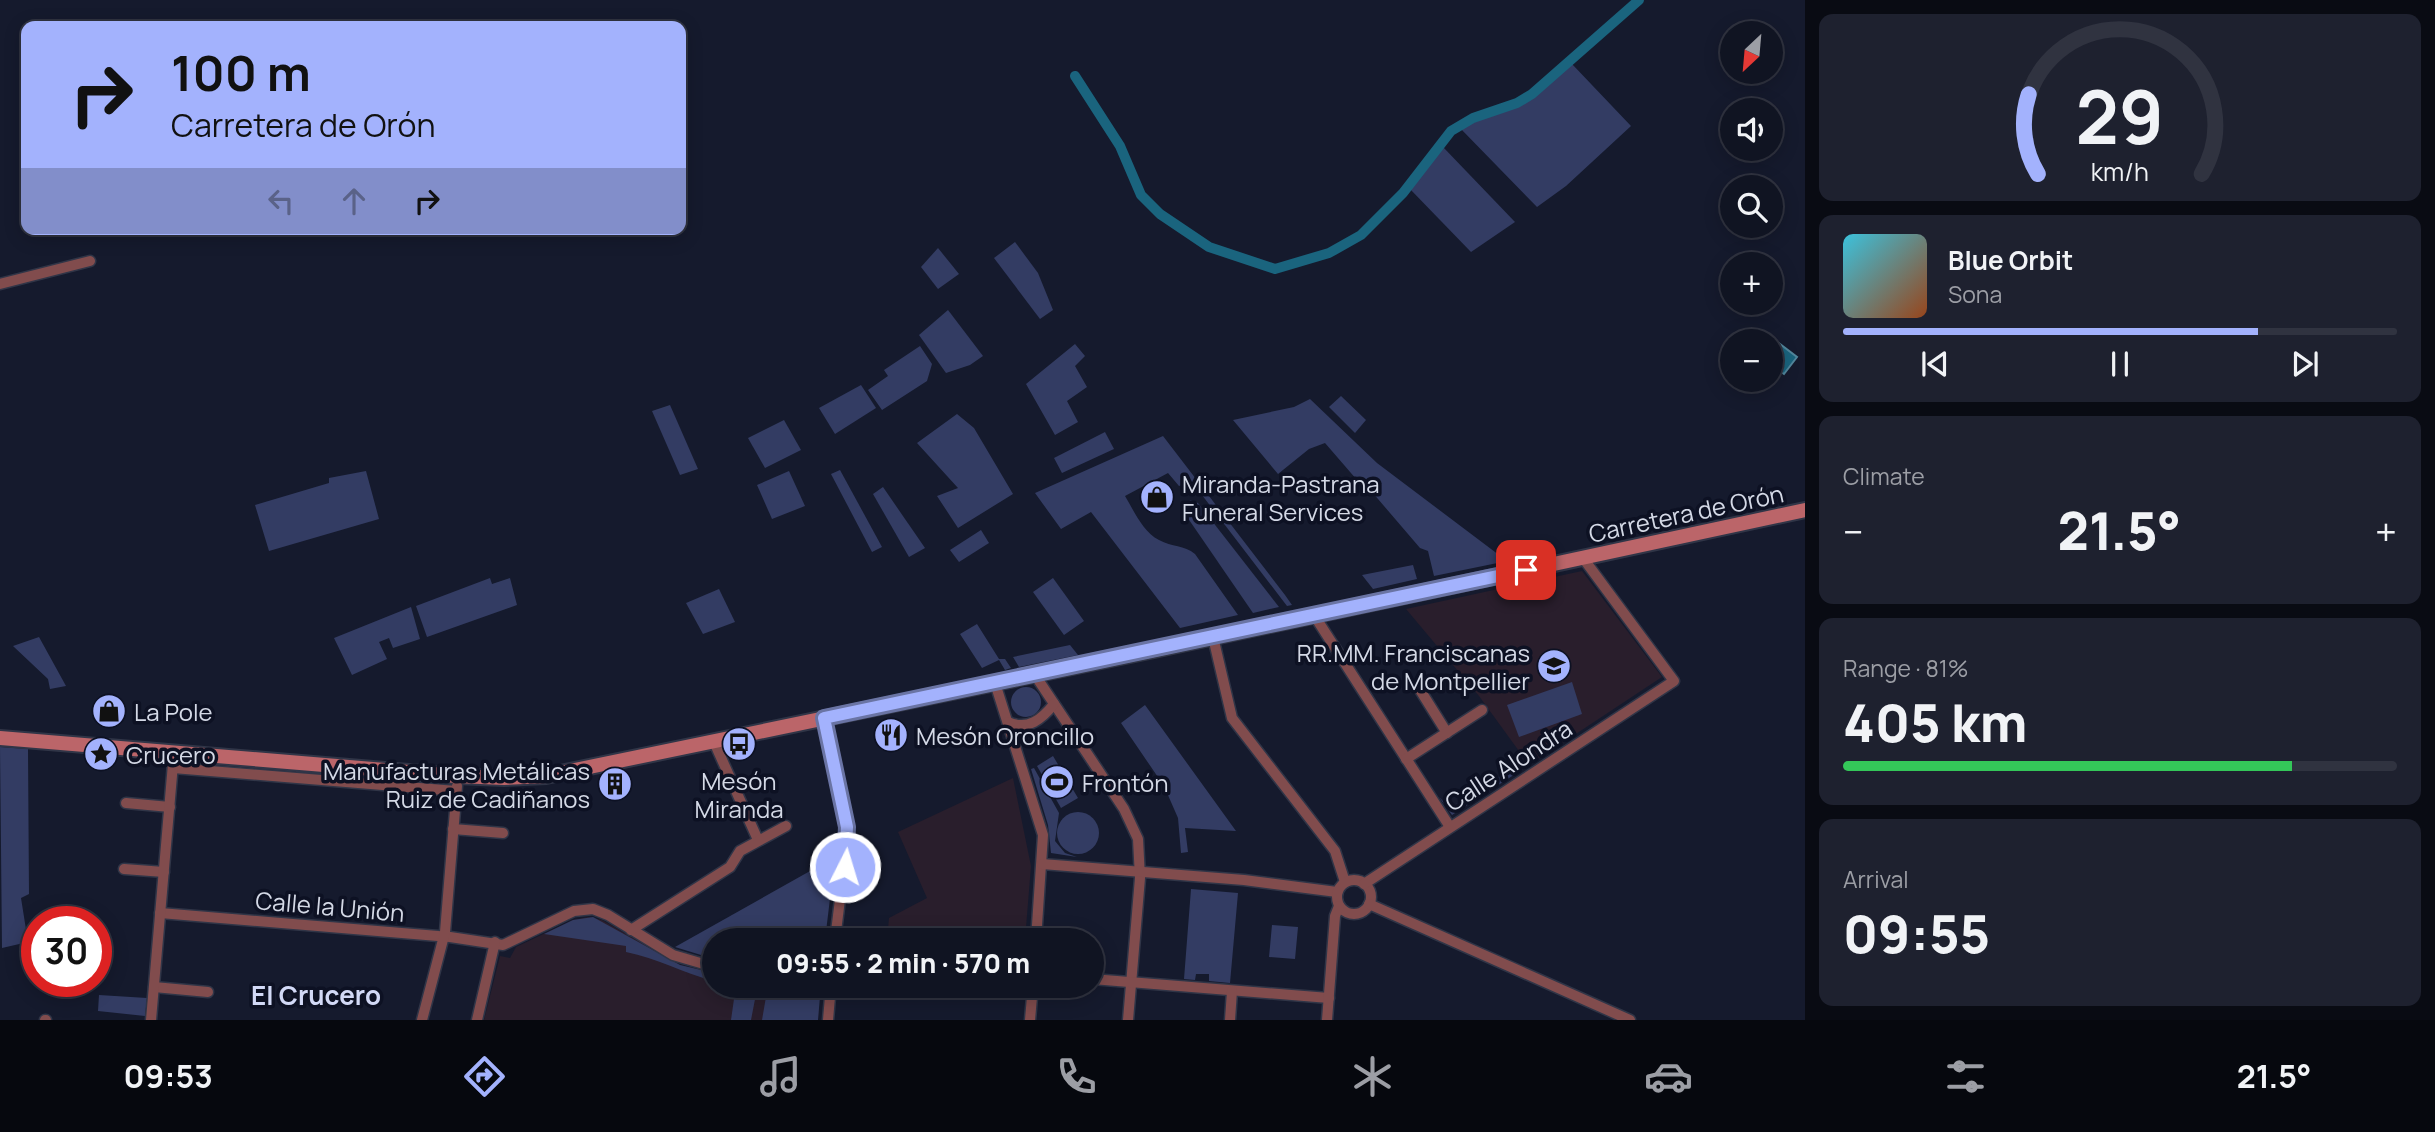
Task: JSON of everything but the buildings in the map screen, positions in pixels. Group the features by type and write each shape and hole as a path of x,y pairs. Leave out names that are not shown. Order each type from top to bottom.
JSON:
{"street":[{"path":"0,284 89,261"},
{"name":"Carretera de Orón","path":"0,738 173,760 503,778 545,776 1035,675 1805,510"},
{"name":"Calle Alondra","path":"1364,884 1674,681 1583,558"},
{"path":"1314,615 1411,756 1450,827"},
{"path":"1213,637 1232,718 1335,851 1345,882"},
{"path":"1035,675 1133,825 1138,839 1140,872 1128,1020"},
{"path":"995,683 1042,828 1037,928"},
{"path":"1417,685 1447,733"},
{"path":"1008,722 1021,725 1036,722 1054,704"},
{"path":"1411,756 1482,710"},
{"path":"824,718 848,834 836,928"},
{"path":"714,742 758,840"},
{"path":"151,1020 173,760 456,791"},
{"path":"422,1020 444,936 457,776"},
{"path":"126,803 170,807"},
{"path":"631,930 730,867 740,852 786,826"},
{"path":"453,829 503,833"},
{"path":"1042,864 1337,892"},
{"path":"124,869 164,872"},
{"path":"1326,1020 1337,892 1345,882 1355,880 1364,884 1371,895 1369,904 1362,912 1352,914 1337,911"},
{"path":"1369,904 1630,1020"},
{"path":"477,1020 495,942 510,943 574,911 585,909 603,912 673,955 702,963"},
{"name":"Calle la Unión","path":"160,914 495,942"},
{"path":"1104,980 1328,998"},
{"path":"154,987 208,992"},
{"path":"1230,1020 1232,991"},
{"path":"828,1020 830,998"},
{"path":"1030,1020 1032,998"}],"shaded area":[{"path":"1572,64 1631,126 1566,186 1537,207 1460,128 1524,102"},
{"path":"1443,147 1515,222 1471,252 1410,189"},
{"path":"1015,242 1038,273 1053,310 1040,319 994,258"},
{"path":"938,248 959,274 938,289 921,267"},
{"path":"948,310 983,356 970,365 946,373 919,335"},
{"path":"1075,344 1085,356 1075,366 1087,387 1067,401 1078,422 1055,435 1026,384"},
{"path":"920,346 932,364 927,381 882,410 868,390 888,376 884,370"},
{"path":"1783,346 1797,357 1783,373"},
{"path":"861,385 876,408 835,434 819,408"},
{"path":"1341,396 1366,420 1355,433 1329,407"},
{"path":"1310,399 1377,463 1499,555 1520,551 1522,558 1434,576 1428,551 1420,548 1360,478 1357,480 1325,443 1309,449 1278,474 1233,420 1294,407"},
{"path":"670,405 698,469 680,475 652,411"},
{"path":"957,414 974,428 1013,494 958,528 937,496 958,488 917,443"},
{"path":"784,420 801,450 765,468 748,438"},
{"path":"1105,432 1114,449 1062,473 1054,458"},
{"path":"1163,436 1292,605 1287,606 1192,482 1179,486 1168,473 1125,496 1148,532 1164,542 1195,554 1238,615 1180,628 1091,512 1061,529 1035,493"},
{"path":"840,470 882,547 872,552 831,474"},
{"path":"366,471 379,519 269,551 255,505 329,483 329,478"},
{"path":"789,471 805,506 772,519 757,485"},
{"path":"883,487 925,548 909,557 873,494"},
{"path":"1190,500 1198,503 1279,607 1253,613 1185,514"},
{"path":"981,530 989,543 959,562 950,550"},
{"path":"1413,565 1417,579 1373,589 1362,575"},
{"name":"RR.MM. Franciscanas de Montpellier","path":"1582,571 1662,677 1529,765 1479,696 1406,609"},
{"path":"490,578 492,584 510,578 517,605 427,637 416,606"},
{"path":"1053,578 1084,621 1064,635 1033,592"},
{"path":"719,589 735,622 703,634 686,603"},
{"path":"411,607 420,639 393,648 389,638 379,642 387,659 352,675 334,638"},
{"path":"977,624 999,659 1005,659 1011,668 1005,670 999,660 982,668 960,634"},
{"path":"39,637 66,686 50,689 48,679 13,646"},
{"path":"1070,645 1078,655 1019,667 1013,657"},
{"path":"1572,682 1582,714 1519,737 1507,705"},
{"path":"1026,687 1036,692 1041,702 1036,712 1026,717 1016,712 1011,702 1016,692"},
{"path":"1145,705 1236,831 1185,828 1188,852 1181,853 1178,818 1164,786 1121,723"},
{"path":"0,747 28,749 29,894 21,898 21,944 2,948"},
{"name":"Frontón","path":"1053,756 1078,798 1061,808 1037,766"},
{"path":"1525,760 1529,765 1452,815 1439,797 1450,808"},
{"path":"1034,768 1059,813 1055,841 1065,853 1077,857 1051,853 1048,825 1031,769"},
{"path":"296,769 448,782 447,786 296,774"},
{"path":"1013,778 1031,866 1026,928 888,928 889,918 927,898 898,832"},
{"path":"1078,812 1093,818 1099,833 1093,848 1078,854 1063,848 1057,833 1063,818"},
{"path":"835,857 826,928 709,928"},
{"path":"1191,889 1238,893 1230,983 1209,981 1209,974 1196,974 1195,980 1184,979"},
{"path":"588,917 602,920 680,965 702,970 702,998 819,998 818,1020 484,1020 500,956 510,958 516,947 573,920"},
{"path":"593,917 680,965 702,970 702,977 626,952 626,946 544,934 573,920"},
{"path":"1272,925 1298,927 1295,959 1269,957"},
{"path":"702,932 702,955 675,947"},
{"path":"99,997 147,998 145,1016 98,1011"},
{"path":"734,998 755,998 751,1020 731,1020"},
{"path":"766,998 820,998 818,1020 762,1020"}],"waterway":[{"path":"1075,76 1120,146 1141,195 1160,214 1209,247 1275,269 1329,253 1361,235 1403,193 1451,131 1473,118 1517,103 1532,94 1639,0"}],"place":[{"name":"Miranda-Pastrana Funeral Services","path":"1157,497"},
{"name":"RR.MM. Franciscanas de Montpellier","path":"1554,666"},
{"name":"La Pole","path":"109,711"},
{"name":"Mesón Oroncillo","path":"891,735"},
{"name":"Mesón Miranda","path":"739,744"},
{"name":"Crucero","path":"101,754"},
{"name":"Frontón","path":"1057,782"},
{"name":"Manufacturas Metálicas Ruiz de Cadiñanos","path":"615,784"}],"district":[{"name":"El Crucero","path":"316,995"}],"route":[{"path":"845,867 847,827 824,718 1526,570"}]}
